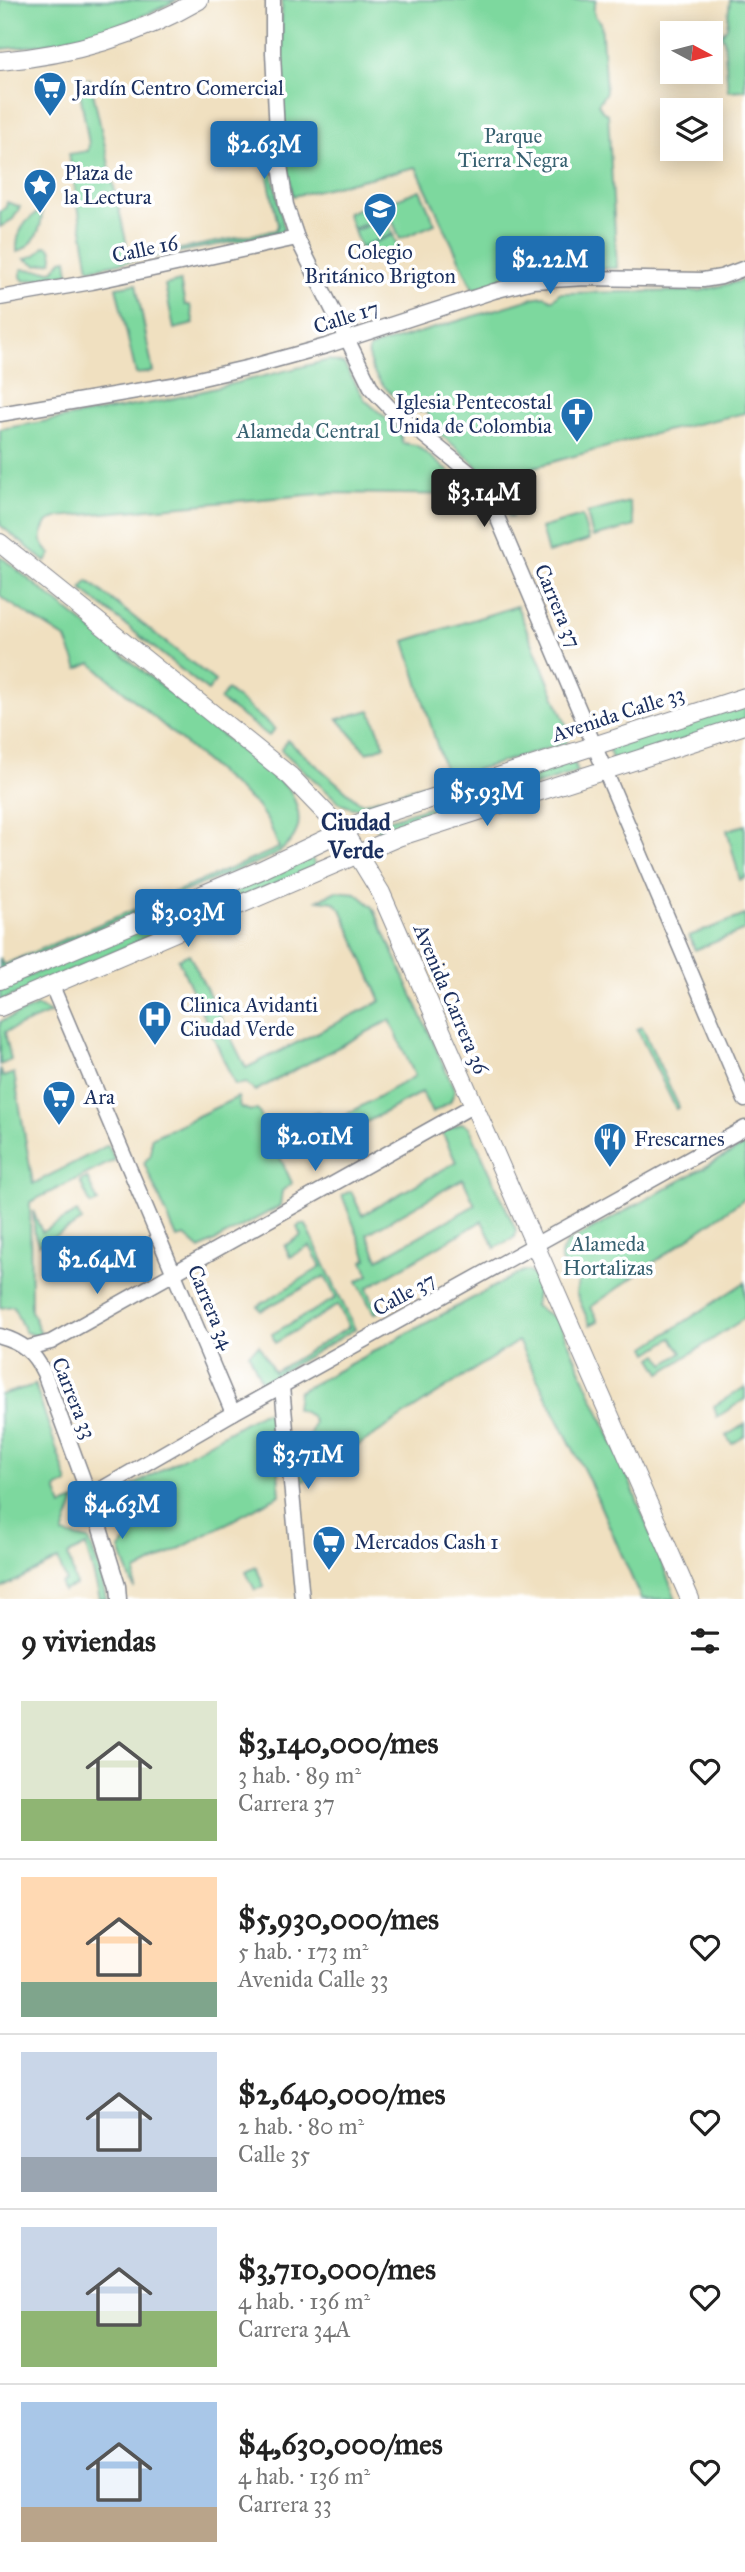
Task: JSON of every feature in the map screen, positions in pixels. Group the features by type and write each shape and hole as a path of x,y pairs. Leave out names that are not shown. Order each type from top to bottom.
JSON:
{"main road":[{"path":"0,61 78,48 114,38 166,19 199,0"},
{"name":"Avenida Carrera 36","path":"0,543 279,766 343,831 358,853 380,893 690,1599"},
{"name":"Avenida Calle 33","path":"0,980 261,870 368,819 745,697"},
{"path":"0,1007 414,831 745,725"}],"street":[{"name":"Carrera 37","path":"273,0 278,159 283,192 297,238 365,378 380,400 461,464 488,498 745,1100"},
{"name":"Calle 16","path":"0,298 92,282 297,238"},
{"name":"Calle 17","path":"0,414 172,385 261,365 533,281 570,278 703,280 745,268"},
{"name":"Carrera 34","path":"52,986 233,1413"},
{"path":"0,1336 27,1348 51,1342 472,1105"},
{"name":"Calle 37","path":"93,1506 98,1491 745,1128"},
{"name":"Carrera 33","path":"27,1348 36,1357 44,1373 93,1506 119,1592"},
{"path":"282,1387 302,1599"}],"green space":[{"path":"0,0 177,0 135,19 91,34 46,44 0,49"},
{"name":"Parque Tierra Negra","path":"282,0 596,0 594,12 601,22 606,92 598,104 603,112 608,114 617,268 565,270 561,258 541,262 538,255 533,258 534,264 523,267 526,276 473,289 416,167 293,196 283,124"},
{"path":"730,0 745,0 745,90 728,91 723,38"},
{"path":"90,79 130,259 276,230 278,225 264,158 269,157 284,229 280,233 89,269 69,154 88,151 78,81"},
{"path":"420,190 435,224 400,239 385,203"},
{"path":"379,200 386,216 353,229 347,213"},
{"path":"7,202 20,207 13,219 0,227 0,212"},
{"path":"42,210 41,224 33,241 17,252 22,227"},
{"path":"386,218 393,234 360,247 354,231"},
{"path":"393,235 399,251 367,264 360,248"},
{"path":"45,246 51,249 52,262 37,265 25,259 36,255"},
{"path":"67,259 69,274 24,281 21,277 21,269 53,271 62,260"},
{"name":"Alameda Central","path":"745,280 745,413 661,432 502,476 512,517 494,487 476,465 430,426 428,412 409,411 388,391 371,367 369,358 369,349 375,346 537,297 545,296 553,300 559,293 700,291"},
{"path":"180,281 185,305 190,305 194,324 174,329 165,285"},
{"path":"136,284 153,372 136,374 116,287"},
{"name":"Alameda Central","path":"329,360 344,364 365,400 400,430 402,443 416,445 474,492 468,495 330,493 59,517 48,521 43,530 42,543 51,554 46,562 0,525 0,429 163,401"},
{"path":"629,502 635,526 593,537 587,513"},
{"path":"582,516 589,540 548,553 541,528"},
{"path":"0,556 289,789 299,817 296,834 284,848 275,855 158,902 156,900 279,848 269,823 257,806 91,663 78,669 66,639 2,598"},
{"path":"88,581 215,681 208,691 81,589"},
{"path":"517,606 570,734 566,743 448,778 448,782 362,808 341,804 281,750 287,740 359,802 364,803 447,778 405,641"},
{"path":"227,690 275,729 269,736 220,700"},
{"path":"745,703 745,720 613,762 608,747"},
{"path":"370,710 385,746 367,753 338,719"},
{"path":"574,760 577,772 381,834 375,824"},
{"path":"745,825 745,878 740,880 727,830"},
{"path":"310,855 316,867 0,1001 0,988"},
{"path":"336,891 356,893 373,907 455,1091 450,1102 432,1113 422,1092 328,1143 307,1149 295,1124 318,1112 326,1126 415,1076 390,1020 255,1091 246,1083 235,1085 178,959 189,954 246,1068 381,1001 341,909 334,902 318,900"},
{"path":"135,909 135,913 0,970 0,957 3,965"},
{"path":"745,915 745,930 695,950 689,936"},
{"path":"37,1006 51,1013 5,1032 11,1060 0,1065 0,1022"},
{"path":"642,1027 679,1107 676,1109 637,1029"},
{"path":"0,1068 3,1077 14,1073 33,1184 108,1145 115,1160 30,1202 31,1311 41,1333 36,1336 25,1332 13,1306 0,1308"},
{"path":"238,1097 240,1107 251,1111 258,1110 292,1183 282,1191 280,1206 200,1249 185,1236 177,1238 144,1163 151,1154 151,1138"},
{"path":"462,1123 469,1127 516,1230 515,1237 495,1248 482,1221 367,1288 378,1312 374,1314 357,1281 369,1275 363,1261 367,1259 342,1195 351,1191 362,1215 456,1162 442,1132","holes":["463,1179 475,1205 378,1259 367,1234"]},
{"name":"Alameda Hortalizas","path":"745,1145 745,1198 591,1307 598,1321 590,1325 576,1293 580,1272 561,1261 567,1243"},
{"path":"87,1178 98,1202 91,1205 80,1181"},
{"path":"33,1211 42,1232 77,1212 82,1221 39,1245 35,1236"},
{"path":"306,1225 355,1329 262,1383 249,1353 259,1345 274,1372 349,1327 338,1305 275,1343 272,1334 336,1298 325,1276 261,1311 258,1306 321,1267 310,1246 290,1257 285,1246 301,1236 297,1227"},
{"name":"Alameda Hortalizas","path":"523,1271 528,1271 539,1280 535,1306 559,1321 625,1470 676,1599 641,1599 589,1480 518,1341 299,1484 298,1450 310,1434 314,1422 310,1415 296,1409 298,1392"},
{"path":"745,1282 745,1318 661,1373 652,1358 658,1354 665,1364 682,1353 672,1338 649,1353 646,1347"},
{"path":"35,1385 68,1483 56,1489 62,1506 75,1501 63,1534 89,1540 106,1599 100,1599 86,1546 68,1555 76,1585 63,1591 61,1584 66,1581 58,1560 0,1589 0,1395"},
{"path":"745,1387 745,1399 717,1417 714,1406"},
{"path":"267,1412 274,1421 262,1443 277,1461 280,1495 136,1572 134,1589 120,1549 135,1529 110,1514 107,1507 112,1498"},
{"path":"745,1424 745,1436 732,1444 726,1436"},
{"path":"256,1567 264,1586 255,1590 246,1572"}],"place":[{"name":"Jardín Centro Comercial","path":"50,118"},
{"name":"Plaza de la Lectura","path":"40,215"},
{"name":"Colegio Británico Brigton","path":"380,239"},
{"name":"Iglesia Pentecostal Unida de Colombia","path":"577,444"},
{"name":"Clinica Avidanti Ciudad Verde","path":"155,1047"},
{"name":"Ara","path":"59,1127"},
{"name":"Frescarnes","path":"610,1169"},
{"name":"Mercados Cash 1","path":"329,1572"}],"district":[{"name":"Ciudad Verde","path":"356,836"}]}
